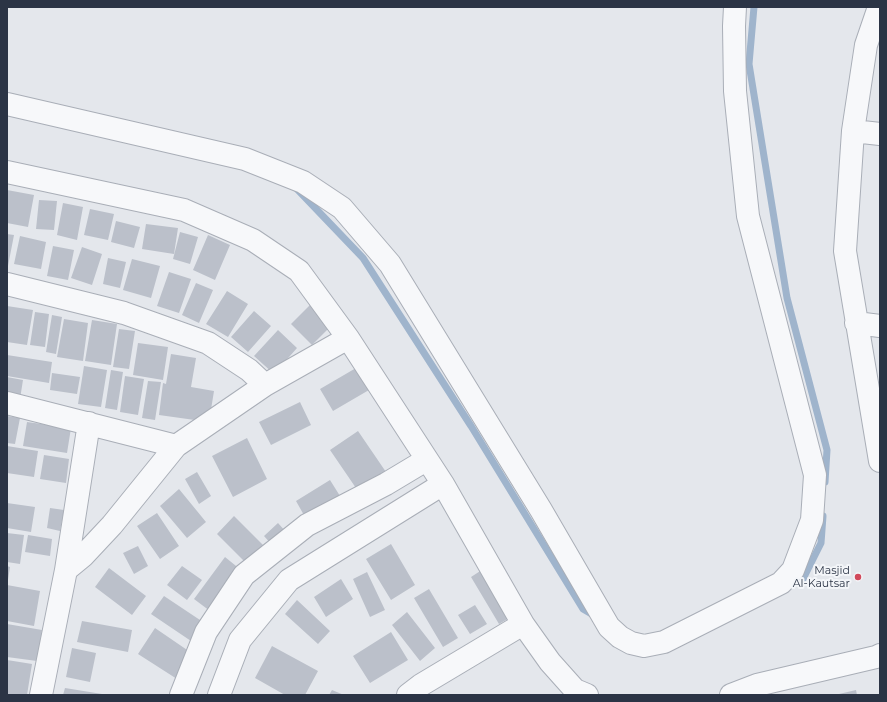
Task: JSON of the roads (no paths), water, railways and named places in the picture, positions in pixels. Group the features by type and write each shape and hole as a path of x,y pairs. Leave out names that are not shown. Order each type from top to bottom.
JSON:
{"street":[{"path":"7,104 244,159 303,182 342,208 390,264 536,503 609,627 620,637 631,643 644,646 664,642 781,583 793,570 812,520 815,475 748,216 735,91 735,7"},
{"path":"879,7 866,45 853,131 844,252 880,461"},
{"path":"853,131 880,134"},
{"path":"7,172 184,210 253,240 299,271 348,338 443,484 523,624 550,662 575,690 586,695"},
{"path":"7,284 124,313 208,343 249,370 265,385"},
{"path":"856,324 880,326"},
{"path":"66,570 83,556 112,525 176,446 265,385 348,338"},
{"path":"7,403 176,446"},
{"path":"41,695 66,570 89,423"},
{"path":"181,695 206,632 244,575 307,525 386,484 426,460"},
{"path":"219,695 240,640 289,580 443,484"},
{"path":"408,695 421,685 523,624"},
{"path":"731,695 758,690 876,658 880,655"}],"waterway":[{"path":"754,7 749,64 787,298 827,450 825,482"},
{"path":"297,189 363,258 471,426 583,609 595,616"},
{"path":"788,587 803,579 821,543 823,516"}],"place":[{"name":"Masjid Al-Kautsar","path":"858,577"}]}
